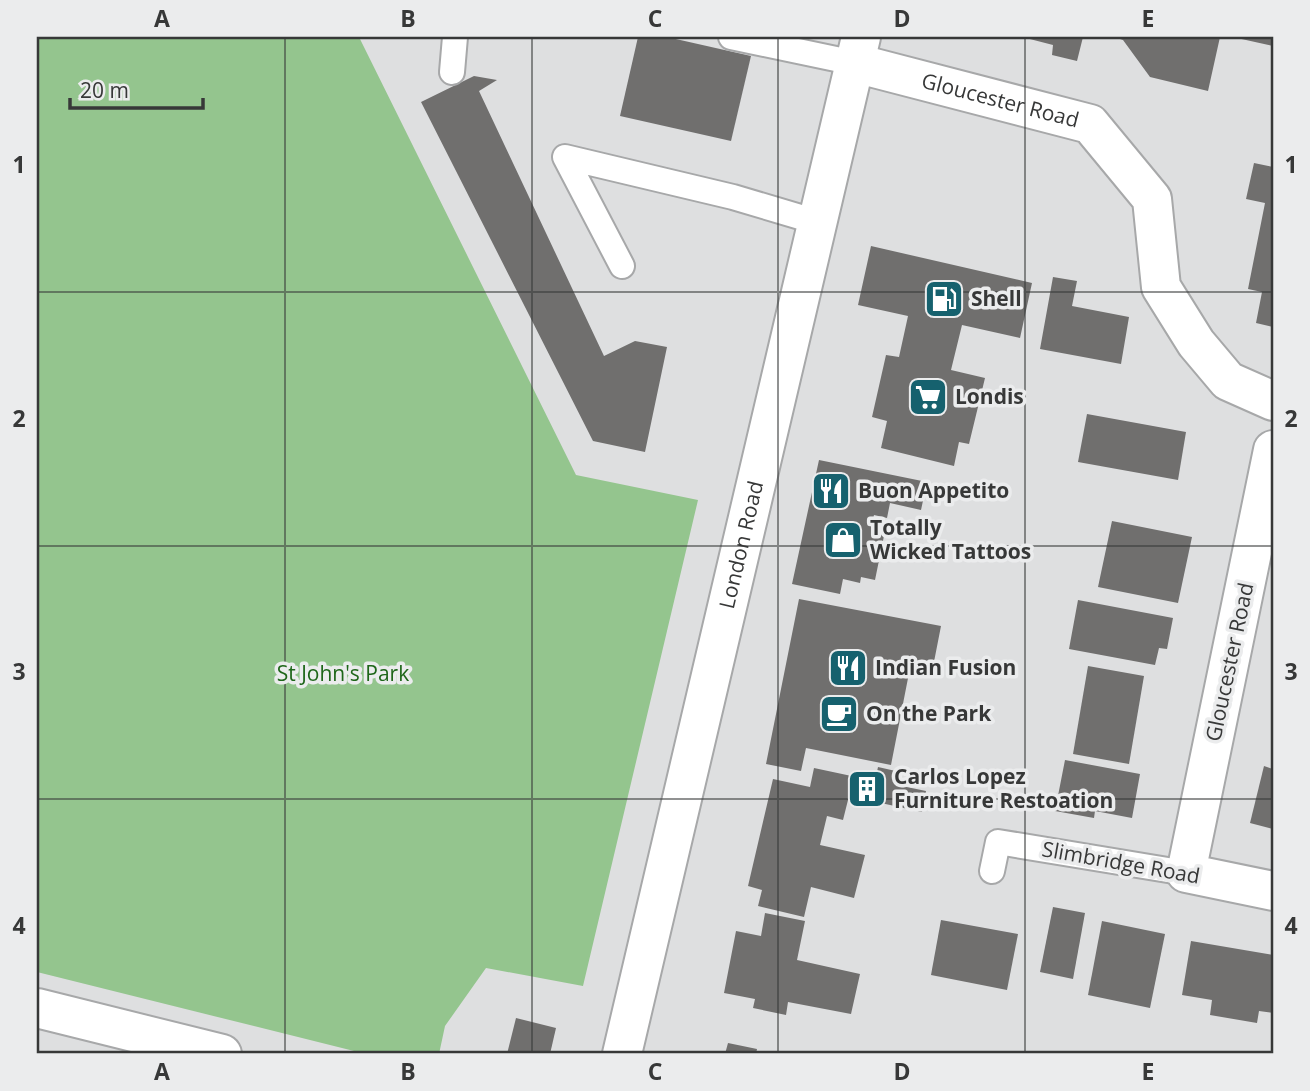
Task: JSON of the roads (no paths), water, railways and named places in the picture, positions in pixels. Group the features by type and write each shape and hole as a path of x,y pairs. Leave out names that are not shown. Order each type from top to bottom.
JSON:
{"street":[{"name":"London Road","path":"622,1054 858,50"},
{"name":"Gloucester Road","path":"858,50 1090,124 1152,199 1161,286 1196,343 1228,381 1273,401"},
{"name":"Gloucester Road","path":"1186,873 1273,450"},
{"name":"Slimbridge Road","path":"1186,873 1273,891"},
{"path":"37,1008 222,1054"}],"lane":[{"path":"452,72 455,37"},
{"path":"731,37 858,50"},
{"path":"622,267 565,157 733,197 817,222"},
{"name":"Slimbridge Road","path":"992,871 998,842 1186,873"}],"place":[{"name":"Shell","path":"944,299"},
{"name":"Londis","path":"928,397"},
{"name":"Buon Appetito","path":"831,491"},
{"name":"Totally Wicked Tattoos","path":"843,540"},
{"name":"Indian Fusion","path":"848,668"},
{"name":"On the Park","path":"839,714"},
{"name":"Carlos Lopez Furniture Restoation","path":"867,789"}],"park label":[{"name":"St John's Park","path":"343,674"}]}
